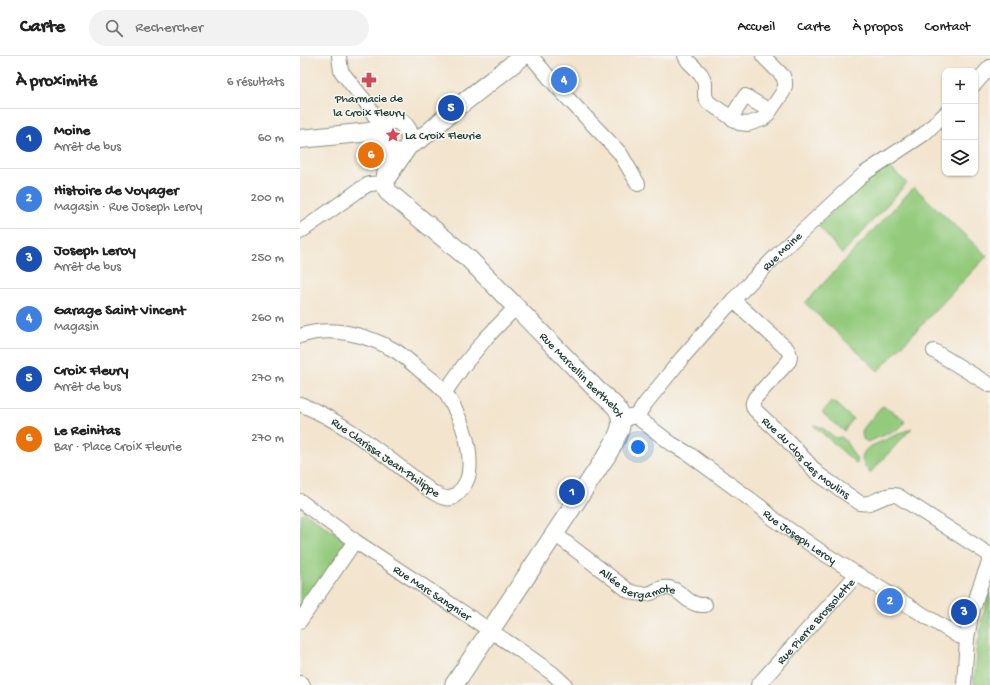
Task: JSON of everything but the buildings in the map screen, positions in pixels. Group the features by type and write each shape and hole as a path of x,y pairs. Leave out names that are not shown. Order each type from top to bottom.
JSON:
{"main road":[{"path":"300,140 394,135 414,143 430,132 447,116 523,56"},
{"path":"385,182 388,157 394,135"},
{"name":"Rue Marcellin Berthelot","path":"385,182 388,192 469,259 620,413 635,417"},
{"name":"Rue Marcellin Berthelot","path":"454,685 614,443 620,433 621,426 635,417"}],"street":[{"path":"339,56 341,71 394,135"},
{"path":"531,56 558,88 620,153 638,184"},
{"path":"685,56 701,74 705,83 705,96 708,102 739,123 748,124 763,119 783,92 785,86 783,76 763,56"},
{"path":"978,81 990,67"},
{"path":"731,118 745,96 770,111"},
{"name":"Rue Moine","path":"635,417 682,358 733,300 782,249 865,173 924,134 942,117"},
{"path":"300,232 362,188 369,184 385,182"},
{"name":"Rue du Clos des Moulins","path":"733,300 787,349 790,357 755,398 752,406 818,474 860,503 870,503 892,494 898,496 990,555"},
{"path":"445,392 486,338 516,307"},
{"name":"Rue Clarissa Jean-Philippe","path":"300,336 319,331 352,334 367,338 396,352 433,380 445,392 466,433 470,461 470,470 467,482 452,498 448,499 439,496 366,441 334,420 300,404"},
{"path":"934,350 990,385"},
{"name":"Rue Joseph Leroy","path":"635,417 714,472 780,523 823,553 958,636 967,638"},
{"name":"Rue Marc Sangnier","path":"301,503 552,673 565,685"},
{"name":"Allée Bergamote","path":"555,534 635,594 645,594 661,588 670,588 679,592 696,604 705,605"},
{"path":"300,621 355,541"},
{"path":"964,685 967,638 971,616 990,560"},
{"name":"Rue Pierre Brossolette","path":"758,685 856,574"},
{"path":"300,682 303,685"}],"green space":[{"path":"888,166 907,183 842,254 818,225 870,177"},
{"path":"914,187 987,256 878,371 805,303"},
{"path":"832,401 853,419 844,431 822,413"},
{"path":"883,406 905,420 904,423 899,429 868,442 863,439 863,429"},
{"path":"813,425 821,427 836,438 841,437 845,440 857,460 857,464"},
{"path":"912,428 870,473 862,460 865,451 869,447"},
{"path":"306,513 344,538 346,544 300,613 300,514"},
{"path":"990,589 990,685 974,685 977,641 979,641 982,619"}],"place":[{"name":"Pharmacie de la Croix Fleury","path":"369,80"},
{"name":"Garage Saint Vincent","path":"564,80"},
{"name":"Croix Fleury","path":"451,108"},
{"name":"La Croix Fleurie","path":"393,135"},
{"name":"Le Reinitas","path":"371,155"},
{"name":"Moine","path":"572,492"},
{"name":"Histoire de Voyager","path":"890,601"},
{"name":"Joseph Leroy","path":"964,612"}]}
